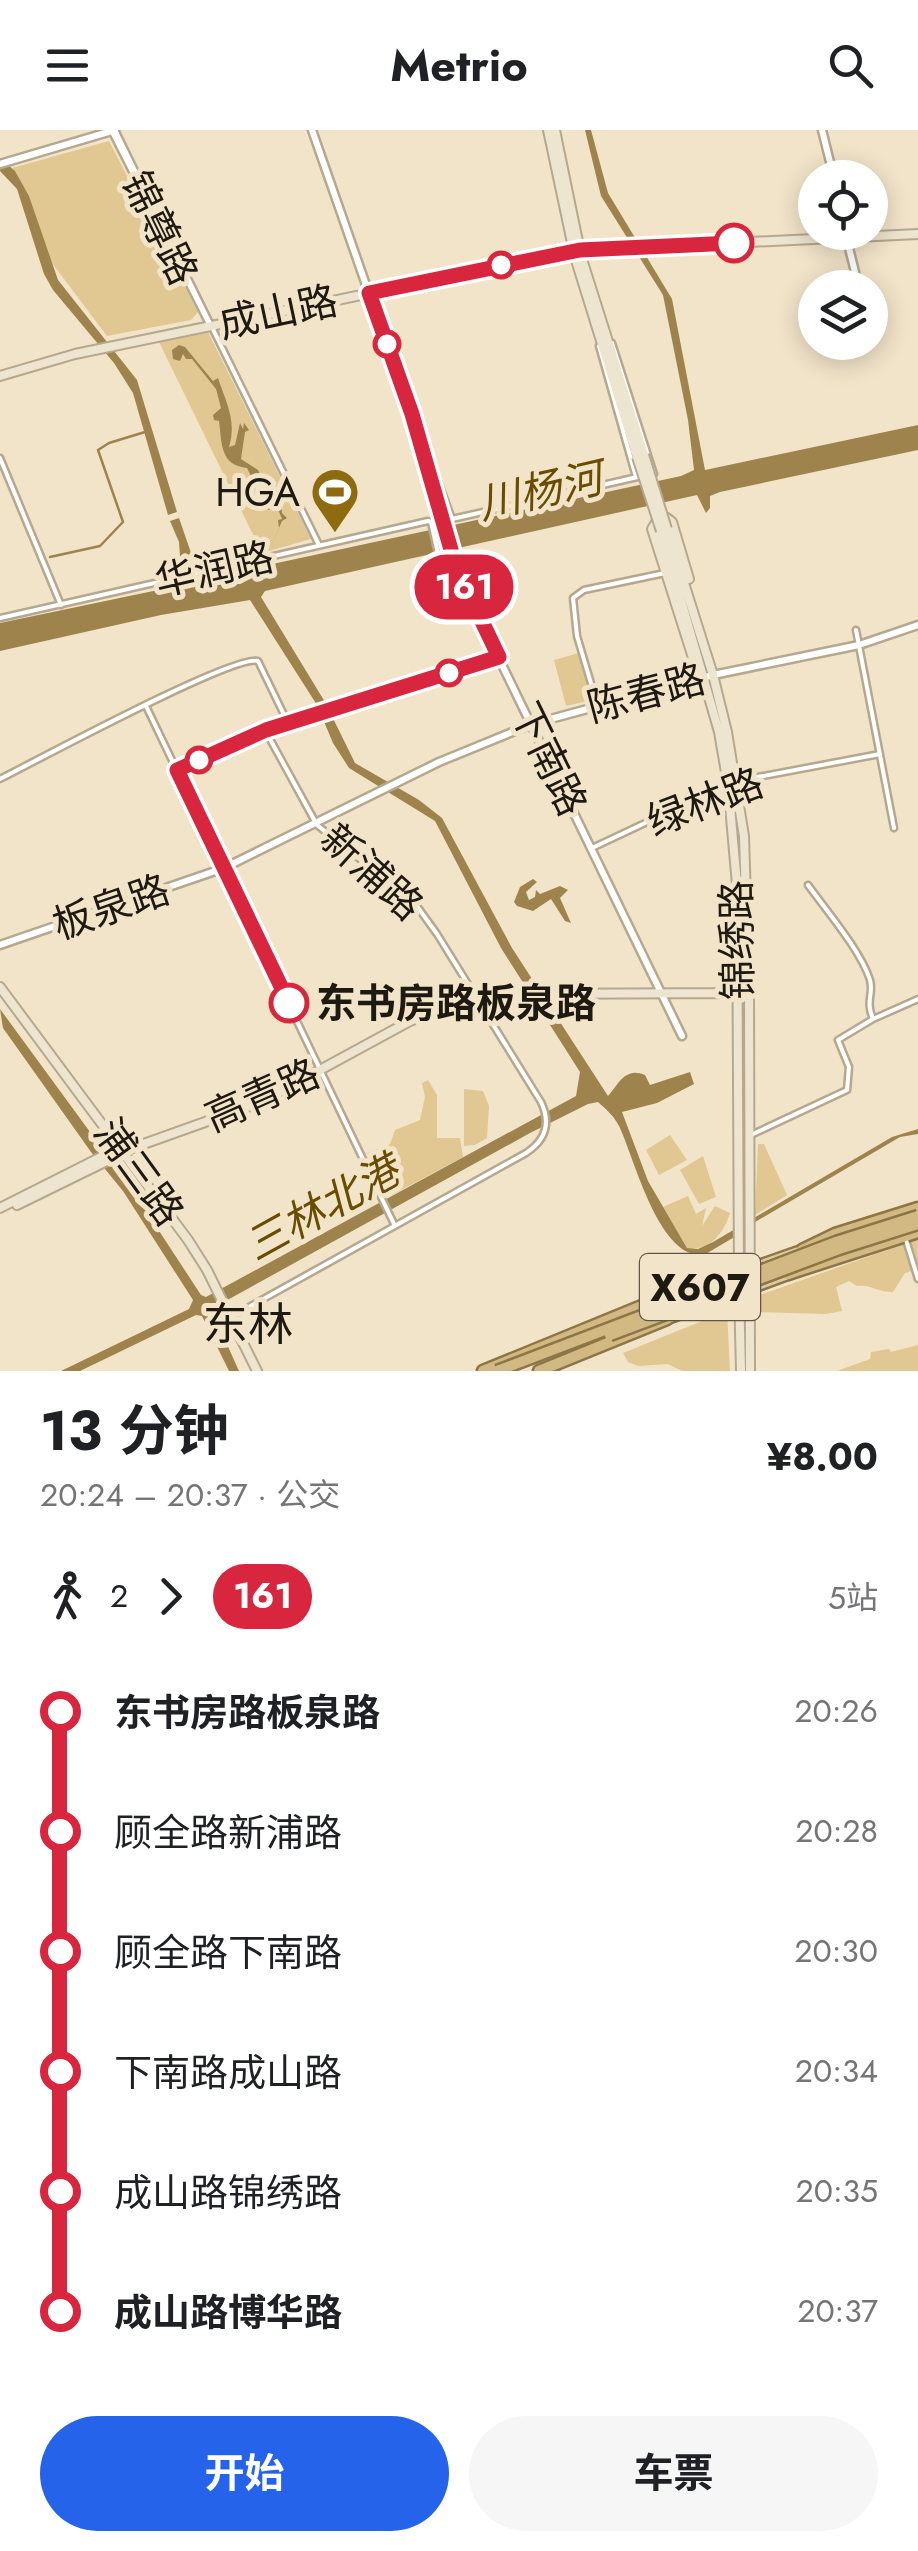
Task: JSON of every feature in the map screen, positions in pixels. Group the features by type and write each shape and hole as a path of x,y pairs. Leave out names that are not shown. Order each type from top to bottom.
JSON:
{"highway":[{"path":"802,1250 835,1234 918,1212"},
{"path":"497,1371 918,1212"},
{"path":"788,1274 918,1230"},
{"path":"515,1371 838,1249 918,1230"},
{"path":"484,1371 660,1299 702,1286"},
{"path":"539,1371 667,1319"}],"main road":[{"name":"锦绣路","path":"548,130 576,249 710,676 732,783 748,1136 744,1210"},
{"name":"锦绣路","path":"556,130 576,249"},
{"name":"成山路","path":"888,233 918,232"},
{"name":"成山路","path":"0,374 112,344 576,249 798,237"},
{"name":"锦绣路","path":"682,684 692,672 694,661 652,530 655,521 662,518 672,522 711,654 710,676"},
{"name":"锦绣路","path":"664,530 710,665"},
{"name":"浦三路","path":"0,987 188,1240 257,1371"},
{"name":"锦绣路","path":"743,993 743,1272 750,1371"},
{"name":"高青路","path":"0,1210 111,1156 261,1102 422,1016 477,998 526,994 743,993"},
{"name":"X607","path":"484,1371 702,1286 918,1212"},
{"name":"X607","path":"527,1371 918,1230"},
{"name":"锦绣路","path":"741,1371 744,1291"}],"street":[{"path":"3,163 113,130"},
{"name":"锦尊路","path":"113,130 319,545"},
{"name":"下南路","path":"312,130 413,420 456,567 682,1036"},
{"path":"820,130 828,160"},
{"path":"600,326 614,348 654,474 636,478 600,326"},
{"name":"下南路","path":"413,420 452,519 636,478"},
{"path":"0,458 61,605"},
{"name":"华润路","path":"0,618 428,521 439,558"},
{"path":"598,707 577,636 573,598 584,590 665,573"},
{"name":"陈春路","path":"384,790 477,745 532,724 710,676 859,645 918,625"},
{"path":"856,630 894,828"},
{"path":"177,770 266,730 499,657"},
{"path":"0,780 210,674 252,659 258,662 288,723"},
{"path":"146,706 395,1226 231,1316"},
{"name":"新浦路","path":"266,730 317,824 414,902 546,1113 542,1140 531,1150 395,1226"},
{"name":"绿林路","path":"592,848 732,783 880,754"},
{"name":"板泉路","path":"0,945 224,868 384,790"},
{"path":"808,885 870,980 867,1002 873,1019"},
{"path":"748,1136 847,1090 850,1067 838,1040 918,999"},
{"path":"788,1274 811,1271 906,1239 918,1230"},
{"path":"906,1239 918,1279"}],"shaded area":[{"path":"585,130 591,130 608,193 672,299 705,470 918,425 918,450 720,492 710,496 706,513 697,495 265,591 261,597 325,702 355,763 442,818 512,948 608,1096 632,1073 645,1075 650,1085 690,1072 694,1084 657,1103 622,1112 648,1181 687,1248 698,1249 713,1242 892,1137 918,1129 918,1134 900,1137 699,1255 684,1250 659,1221 617,1122 598,1102 588,1104 211,1309 239,1371 229,1371 202,1316 196,1315 80,1371 61,1371 189,1309 193,1300 123,1191 3,1028 0,1009 206,1297 576,1096 580,1072 501,948 435,821 349,768 317,705 250,600 161,615 0,651 0,623 182,585 179,542 170,521 179,518 199,576 212,577 681,476 694,470 663,295 601,196"},
{"path":"109,141 198,312 191,320 107,336 49,259 29,196 12,168"},
{"path":"0,158 15,171 29,196 58,280 137,380 177,512 168,515 133,393 114,363 53,290 44,274 17,189 0,171"},
{"path":"207,330 311,539 262,553 159,342"},
{"path":"179,345 213,381 218,378 231,420 229,447 235,445 240,423 249,430 245,432 241,459 258,470 272,500 280,494 282,513 287,518 279,528 278,520 282,519 277,507 268,510 247,468 227,458 219,421 213,415 221,408 216,389 192,359 183,354 180,361 173,359 172,350"},
{"path":"579,653 592,700 566,706 554,660"},
{"path":"533,879 537,882 526,892 529,900 535,897 536,890 540,894 560,886 568,890 560,898 571,923 565,921 551,899 533,911 517,906 514,902 520,887"},
{"path":"428,1080 437,1095 437,1138 460,1138 463,1157 390,1196 367,1153 390,1144 395,1130 420,1120 425,1097 422,1083"},
{"path":"464,1089 483,1091 489,1106 487,1138 475,1145 464,1146"},
{"path":"670,1135 687,1160 659,1175 646,1150"},
{"path":"758,1144 764,1144 787,1195 755,1215"},
{"path":"703,1156 716,1197 699,1204 680,1170"},
{"path":"688,1196 696,1214 706,1208 702,1226 715,1206 730,1213 715,1239 703,1247 687,1248 663,1207"},
{"path":"918,1239 918,1269 905,1273 893,1292 849,1281 836,1287 842,1311 754,1312 760,1295"},
{"path":"727,1311 730,1371 682,1371 668,1364 638,1366 628,1362 623,1353"},
{"path":"918,1345 918,1371 837,1371 870,1359 871,1352"}],"waterway":[{"path":"50,557 100,546 123,522 98,450 145,432"},
{"path":"694,1254 699,1255 741,1230"}],"bus line":[{"name":"161","path":"289,1003 177,770 266,730 499,657 456,567 412,414 369,293 580,250 734,243"}],"place":[{"name":"HGA","path":"335,534"},
{"name":"东书房路板泉路","path":"289,1003"}],"district":[{"name":"东林","path":"248,1324"}],"water label":[{"name":"川杨河","path":"540,491"},
{"name":"三林北港","path":"322,1208"}]}
